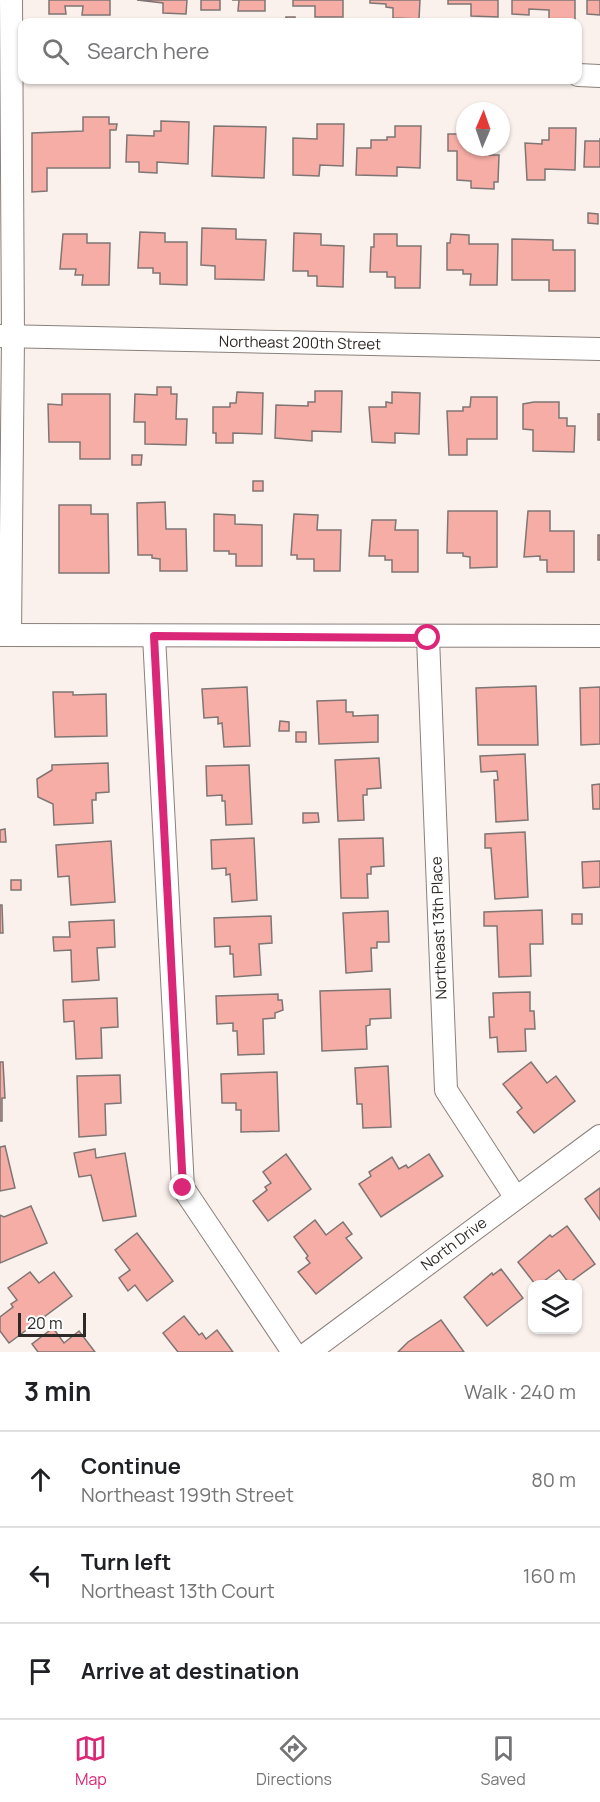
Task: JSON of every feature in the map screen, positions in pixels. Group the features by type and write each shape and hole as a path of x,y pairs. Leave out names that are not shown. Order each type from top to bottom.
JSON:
{"street":[{"path":"11,0 5,635 428,638 600,636"},
{"path":"582,75 600,76"},
{"name":"Northeast 200th Street","path":"7,337 600,349"},
{"path":"154,636 183,1188 293,1352"},
{"name":"Northeast 13th Place","path":"428,638 446,1090 516,1198"},
{"name":"North Drive","path":"309,1352 600,1136"}],"building":[{"path":"49,0 110,0 110,15 82,15 83,6 65,6 66,14 49,14"},
{"path":"137,0 187,0 186,14 163,13 163,3"},
{"path":"201,0 220,0 220,10 201,10"},
{"path":"239,0 265,0 265,11 238,11"},
{"path":"293,0 343,0 343,17 315,17 315,6 293,6"},
{"path":"370,0 420,0 419,18 393,18 393,8 386,7 386,4 370,3"},
{"path":"448,0 498,0 498,17 471,16 471,4 448,4"},
{"path":"512,0 575,0 575,18 549,18 549,10 529,9 529,15 512,14"},
{"path":"587,0 600,0 600,15 587,14"},
{"path":"83,117 109,117 109,124 117,124 116,130 110,130 110,168 47,168 47,191 32,192 32,133 83,131"},
{"path":"161,121 189,122 188,164 157,162 157,173 139,172 139,162 126,162 127,135 154,136 154,131 161,131"},
{"path":"317,124 344,124 343,166 320,165 319,176 293,175 293,138 317,139"},
{"path":"214,126 266,127 264,178 212,176"},
{"path":"395,126 421,126 420,168 397,167 397,176 356,175 357,148 371,148 371,140 387,140 387,137 395,137"},
{"path":"549,128 576,128 575,170 545,169 545,180 527,180 525,143 542,144 542,140 549,140"},
{"path":"448,134 456,134 456,151 448,151"},
{"path":"585,141 600,141 600,167 584,167"},
{"path":"457,156 499,156 498,182 494,182 494,189 471,188 471,181 457,180"},
{"path":"588,213 598,214 598,224 588,223"},
{"path":"202,228 236,229 236,239 266,240 264,280 215,279 215,266 201,265"},
{"path":"140,232 165,233 165,242 187,242 187,285 160,284 160,273 153,273 153,268 138,268"},
{"path":"294,233 321,234 321,245 344,246 343,287 317,286 317,276 308,276 308,271 293,271"},
{"path":"63,234 87,234 87,243 110,243 109,285 82,285 83,275 75,275 76,269 60,269"},
{"path":"374,234 397,234 397,246 421,246 420,288 395,288 395,277 387,277 387,272 370,272"},
{"path":"451,234 469,235 469,244 498,244 497,285 470,285 471,274 463,274 463,270 447,270 447,243 450,243"},
{"path":"512,239 553,240 553,250 575,250 575,291 549,291 549,280 512,280"},
{"path":"157,387 171,387 171,394 177,394 176,419 187,419 186,445 145,444 145,422 134,422 135,394 157,395"},
{"path":"315,391 342,391 341,432 312,431 312,441 275,438 276,405 308,406 308,402 315,402"},
{"path":"237,392 263,393 262,434 233,433 233,443 216,443 216,433 213,433 213,407 230,407 230,403 236,403"},
{"path":"392,392 420,393 419,434 395,433 395,443 372,442 369,407 386,407 386,402 392,403"},
{"path":"62,394 110,394 110,459 80,459 80,442 49,442 48,404 62,405"},
{"path":"471,397 497,397 497,439 467,439 467,455 449,455 447,411 463,411 463,407 470,407"},
{"path":"559,402 559,418 567,418 567,426 575,426 574,452 533,451 533,430 523,429 523,404"},
{"path":"598,414 600,414 600,440 598,440"},
{"path":"132,455 142,455 141,465 132,465"},
{"path":"253,481 263,481 263,491 253,491"},
{"path":"165,502 166,529 186,529 187,571 160,571 160,559 152,558 152,555 138,555 137,503"},
{"path":"59,505 91,505 91,514 108,514 109,573 59,573"},
{"path":"448,511 497,511 497,567 470,568 470,557 463,556 463,553 447,553"},
{"path":"528,511 550,511 550,531 574,531 574,572 547,572 547,560 540,560 540,556 524,557"},
{"path":"214,514 235,515 235,524 262,525 262,566 236,566 236,554 229,554 229,551 214,551"},
{"path":"294,514 318,515 317,530 341,530 340,571 314,571 314,559 297,559 297,555 291,555"},
{"path":"372,520 396,520 395,530 418,530 418,572 392,572 392,560 385,560 385,556 369,556"},
{"path":"598,535 600,535 600,560 598,560"},
{"path":"536,686 538,745 478,745 476,688"},
{"path":"247,687 250,746 224,747 222,723 218,724 218,717 204,718 202,689"},
{"path":"600,687 600,744 581,745 580,688"},
{"path":"53,692 73,692 73,695 106,694 107,736 55,737"},
{"path":"346,700 346,712 353,712 353,716 378,715 378,742 319,744 317,701"},
{"path":"280,721 289,722 289,731 279,731"},
{"path":"296,732 306,732 306,742 296,742"},
{"path":"525,754 528,820 496,822 494,780 498,780 497,771 481,772 480,756"},
{"path":"379,758 381,788 367,789 367,795 363,795 364,820 338,821 335,760"},
{"path":"108,763 109,792 96,793 96,800 92,800 93,823 54,825 53,804 38,797 37,779 52,770 52,765"},
{"path":"249,765 252,824 226,825 225,801 222,801 222,795 207,796 206,766"},
{"path":"600,784 600,809 593,809 592,785"},
{"path":"303,813 318,813 319,822 303,823"},
{"path":"5,829 6,842 0,842 0,830"},
{"path":"525,832 528,897 495,899 491,848 485,848 485,834"},
{"path":"254,838 257,900 232,902 230,874 226,875 226,868 212,869 211,840"},
{"path":"383,838 384,866 371,867 371,874 367,874 368,898 341,898 339,839"},
{"path":"111,841 115,902 71,905 69,876 58,877 56,845"},
{"path":"600,861 600,887 583,888 582,862"},
{"path":"11,880 21,880 21,890 11,890"},
{"path":"0,905 2,905 3,933 0,933"},
{"path":"542,910 543,944 530,944 531,976 499,977 497,926 484,926 484,912"},
{"path":"388,911 389,942 377,942 377,948 371,948 372,971 346,973 343,913"},
{"path":"572,914 582,914 582,924 572,924"},
{"path":"271,916 272,943 259,944 261,975 234,977 233,954 230,954 230,946 215,947 214,918"},
{"path":"114,920 115,947 97,948 99,980 72,982 71,950 54,951 53,937 70,937 69,922"},
{"path":"390,989 391,1018 370,1019 370,1025 366,1026 367,1049 322,1051 320,991"},
{"path":"530,992 530,1011 534,1011 535,1029 525,1029 526,1051 498,1052 497,1037 490,1038 489,1017 494,1017 493,993"},
{"path":"278,994 278,1000 282,1000 283,1010 275,1013 275,1018 263,1019 264,1054 238,1055 237,1031 233,1031 233,1023 217,1024 216,996"},
{"path":"117,998 118,1027 101,1028 102,1058 76,1059 74,1021 64,1022 63,1000"},
{"path":"0,1062 3,1062 5,1098 2,1098 2,1121 0,1121"},
{"path":"531,1062 547,1083 556,1076 575,1101 534,1133 517,1112 522,1108 503,1084"},
{"path":"388,1066 391,1127 363,1128 362,1104 357,1104 355,1068"},
{"path":"277,1072 279,1131 241,1132 241,1110 236,1110 236,1103 222,1103 221,1074"},
{"path":"120,1075 121,1103 105,1104 106,1135 79,1137 77,1076"},
{"path":"5,1146 15,1188 0,1191 0,1147"},
{"path":"95,1149 96,1158 125,1153 136,1216 103,1221 91,1175 79,1177 74,1153"},
{"path":"286,1154 311,1189 268,1221 253,1201 267,1190 265,1187 271,1183 263,1172"},
{"path":"429,1154 443,1176 381,1217 359,1184 371,1176 369,1172 392,1157 399,1169 406,1165 408,1168"},
{"path":"600,1188 600,1220 585,1199"},
{"path":"31,1206 47,1243 0,1263 0,1215 4,1217"},
{"path":"315,1220 326,1235 343,1222 352,1234 346,1238 362,1258 316,1294 298,1272 310,1263 306,1258 308,1256 294,1237"},
{"path":"567,1226 595,1264 573,1280 567,1280 559,1270 545,1280 532,1280 518,1262 550,1235 552,1237"},
{"path":"137,1233 173,1281 147,1301 135,1285 128,1291 119,1278 130,1270 115,1250"},
{"path":"501,1269 523,1298 487,1326 464,1297 492,1273 493,1275"},
{"path":"30,1272 39,1283 54,1272 72,1296 9,1343 0,1331 0,1317 13,1307 11,1304 17,1300 8,1288"},
{"path":"184,1316 199,1335 202,1333 206,1339 217,1330 233,1352 178,1352 163,1333"},
{"path":"441,1320 464,1352 398,1352 408,1342"},
{"path":"53,1328 64,1343 79,1331 95,1352 38,1352 32,1344"}],"route":[{"path":"183,1188 154,636 428,638"}]}
